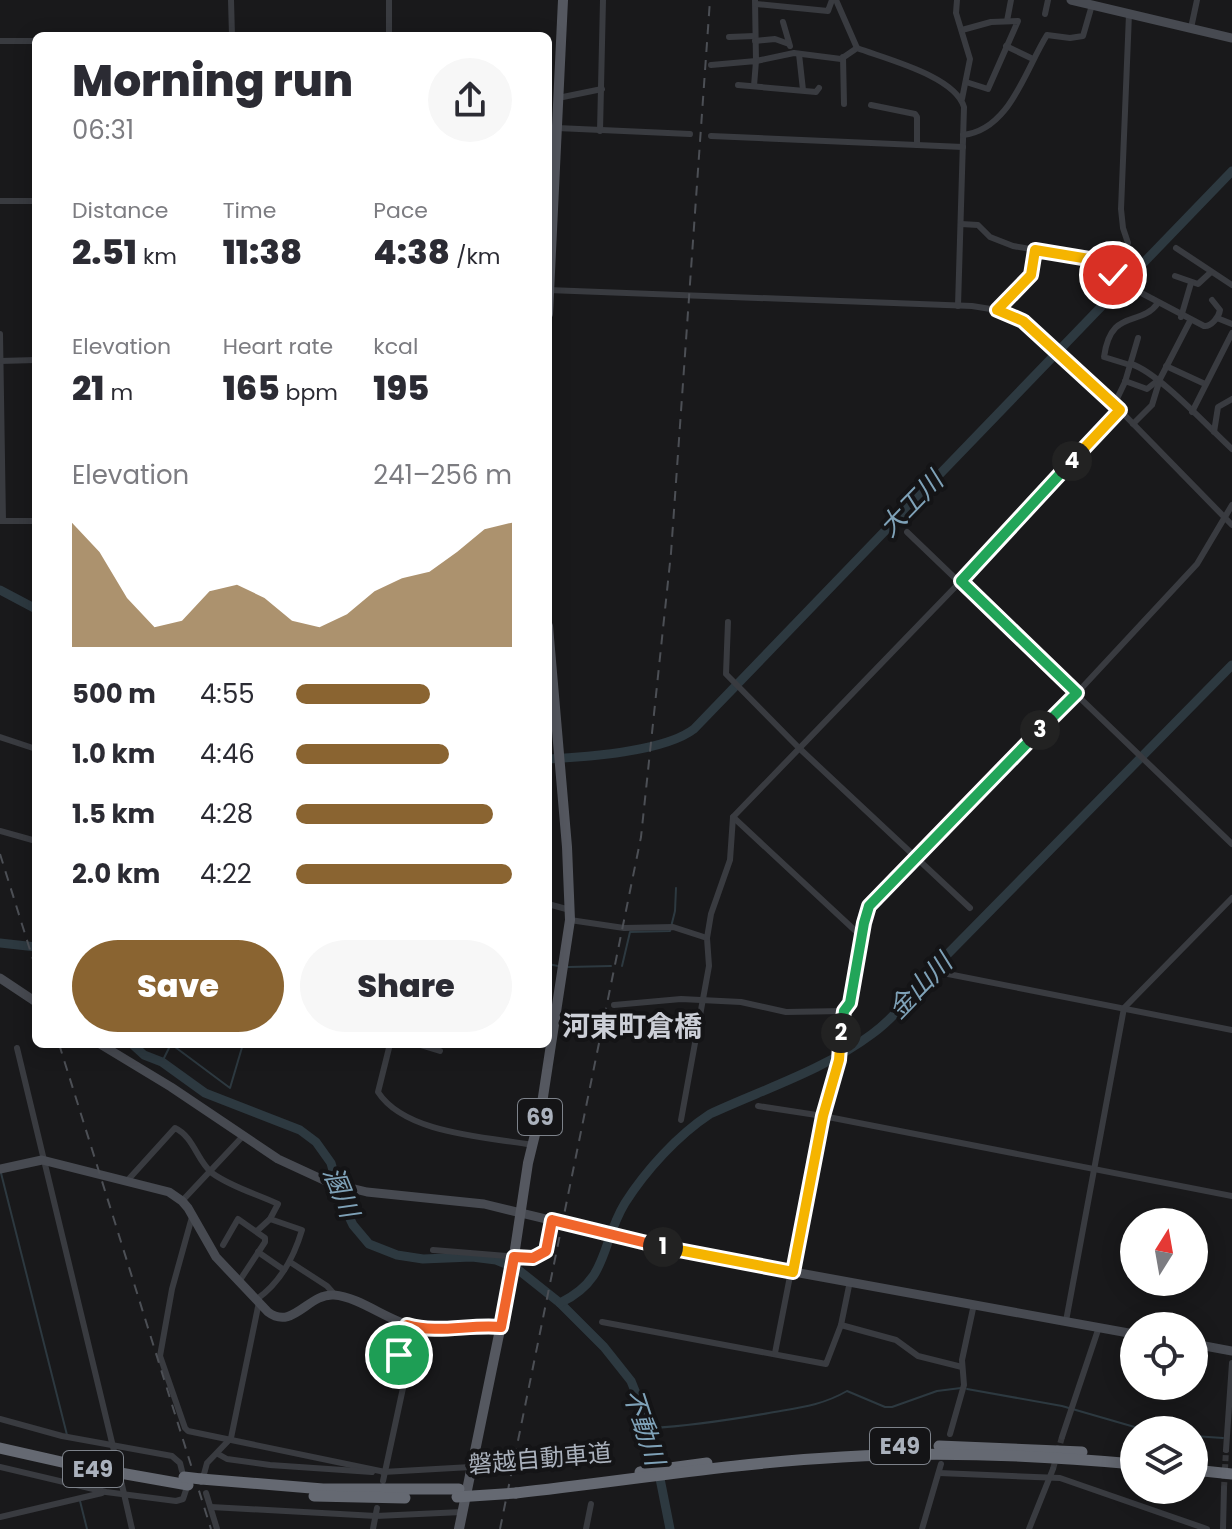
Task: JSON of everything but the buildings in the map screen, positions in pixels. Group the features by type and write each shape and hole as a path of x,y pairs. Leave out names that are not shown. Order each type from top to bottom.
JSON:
{"highway":[{"name":"磐越自動車道","path":"0,1440 185,1481"},
{"name":"磐越自動車道","path":"667,1472 794,1453 900,1446 1016,1447 1120,1455"},
{"name":"磐越自動車道","path":"0,1448 87,1468 203,1483 458,1493 667,1472 901,1454 1015,1455 1120,1463"},
{"path":"1208,1464 1232,1467"},
{"path":"1208,1471 1232,1474"}],"main road":[{"path":"552,185 557,128 553,112 558,98 563,0"},
{"name":"69","path":"552,684 561,768 570,915 552,1040"},
{"name":"69","path":"459,1529 511,1276 551,1048"}],"street":[{"path":"231,0 232,32"},
{"path":"389,0 389,32"},
{"path":"600,131 603,0"},
{"path":"754,86 756,2 828,11 834,0"},
{"path":"834,0 857,48 942,81 962,99"},
{"path":"957,0 956,13 970,59 962,99 958,306"},
{"path":"1007,21 1011,0"},
{"path":"1045,14 1048,0"},
{"path":"1071,0 1232,38"},
{"path":"1191,28 1197,0"},
{"path":"963,135 980,133 1004,114 1049,34 1070,38 1083,36 1092,5"},
{"path":"1113,275 1128,243 1121,209 1129,14"},
{"path":"962,30 991,22 1018,21 988,89 966,82"},
{"path":"783,22 795,54 803,90"},
{"path":"729,37 775,39 789,44"},
{"path":"0,41 32,41"},
{"path":"1006,46 1033,59"},
{"path":"711,65 795,54 825,59 843,57 857,48"},
{"path":"843,57 844,104"},
{"path":"738,85 816,92 819,88"},
{"path":"558,98 602,89"},
{"path":"871,105 915,114 917,145"},
{"path":"557,128 690,134"},
{"path":"711,136 963,147"},
{"path":"0,201 32,201"},
{"path":"961,224 978,225 995,240 1089,259 1181,317 1207,327 1217,318 1220,310 1212,300"},
{"path":"1176,248 1232,285"},
{"path":"997,310 1031,275 1035,250"},
{"path":"1175,276 1191,283 1201,282 1211,272"},
{"path":"1181,317 1191,283"},
{"path":"552,290 997,310 1023,321 1117,407 1232,525"},
{"path":"1158,303 1152,311 1120,322 1115,327 1104,357 1140,367 1160,379 1232,449"},
{"path":"1217,318 1232,324"},
{"path":"1133,424 1152,405 1160,379 1190,321"},
{"path":"1192,412 1232,333"},
{"path":"0,334 1,521 32,521"},
{"path":"681,1120 709,966 707,938 711,914 730,860 733,817 961,581 1117,407 1138,338"},
{"path":"0,361 32,360"},
{"path":"1166,366 1205,384"},
{"path":"1125,381 1147,389 1160,379"},
{"path":"1214,432 1218,407 1232,399"},
{"path":"775,1353 823,1116 839,1060 844,1011 850,1003 869,906 1077,693 1197,564 1232,505"},
{"path":"907,532 1232,844"},
{"path":"728,622 726,674 799,748 970,908"},
{"path":"0,737 32,748"},
{"path":"733,817 862,937"},
{"path":"0,831 32,840"},
{"path":"1066,1321 1124,1008 1232,898"},
{"path":"552,906 570,915 624,928 670,927 707,938"},
{"path":"943,973 1232,1030"},
{"path":"0,978 32,999"},
{"path":"614,1005 681,999 741,1002 786,1012 844,1011"},
{"path":"17,1048 115,1455"},
{"path":"107,1048 278,1159 350,1189 484,1204 620,1238 1120,1331"},
{"path":"389,1048 378,1092 398,1112 430,1126 533,1145"},
{"path":"430,1048 440,1051"},
{"path":"758,1106 1232,1196"},
{"path":"127,1181 175,1128 196,1149 210,1171 278,1204 270,1219 257,1231"},
{"path":"182,1201 243,1136"},
{"path":"0,1169 45,1161 169,1192 182,1201 216,1257 272,1316 285,1318 321,1297 335,1295"},
{"path":"192,1217 172,1289 160,1356 185,1428 385,1472"},
{"path":"223,1245 238,1219 265,1238 240,1280"},
{"path":"217,1529 203,1483 207,1463 231,1438 258,1300 270,1290 290,1262 302,1230 270,1219"},
{"path":"433,1250 514,1259 533,1258 546,1251 552,1220"},
{"path":"258,1252 284,1270"},
{"path":"290,1262 327,1286 335,1295 407,1325 442,1330 482,1325 501,1327"},
{"path":"602,1322 826,1364 841,1325 850,1281"},
{"path":"950,1434 962,1393 967,1329 974,1304"},
{"path":"383,1481 406,1374 407,1364 399,1355 407,1325"},
{"path":"841,1325 896,1340 918,1356 962,1367"},
{"path":"1062,1437 1099,1327"},
{"path":"1208,1347 1232,1351"},
{"path":"1226,1450 1232,1363"},
{"path":"0,1419 68,1437 172,1456 180,1463 185,1481 183,1499 176,1501 106,1492 0,1467"},
{"path":"218,1454 227,1459 270,1465 385,1472 471,1467"},
{"path":"922,1529 941,1464"},
{"path":"1029,1529 1053,1469"},
{"path":"939,1473 1060,1478 1181,1525 1207,1529"},
{"path":"122,1485 132,1529"},
{"path":"1223,1529 1224,1488"},
{"path":"0,1517 106,1492"},
{"path":"586,1529 591,1504"},
{"path":"211,1507 462,1512"},
{"path":"373,1529 377,1512"}],"waterway":[{"name":"大工川","path":"552,759 645,748 681,737 694,729 1232,171"},
{"name":"大工川","path":"0,590 32,607"},
{"name":"金山川","path":"560,1303 588,1283 596,1272 625,1203 675,1143 710,1114 814,1069 880,1028 902,1007 927,975 1232,665"},
{"path":"622,966 630,932 670,931 676,888"},
{"name":"溷川","path":"0,943 32,947"},
{"path":"552,965 558,966"},
{"path":"568,967 611,966"},
{"name":"溷川","path":"136,1048 205,1093 300,1130 316,1142 331,1163 341,1200 353,1225 369,1244 397,1255 423,1259 472,1257 496,1260 516,1268 560,1303 604,1347 631,1381 650,1428 670,1529"},
{"path":"162,1062 169,1048"},
{"path":"176,1048 230,1088 242,1048"},
{"path":"1,1173 67,1435"},
{"name":"不動川","path":"650,1428 799,1408 847,1391 892,1407 937,1391 961,1388"},
{"path":"967,1389 1062,1406 1120,1423"},
{"path":"1208,1437 1223,1438"},
{"path":"80,1501 87,1529"}],"tunnel":[{"path":"1053,1469 1062,1437"},
{"path":"1224,1488 1226,1450"},
{"path":"115,1455 122,1485"}],"railway":[{"path":"500,1529 641,837 671,553 710,0"},
{"path":"0,854 32,956"},
{"path":"60,1048 211,1529"}],"district":[{"name":"河東町倉橋","path":"632,1026"}],"route":[{"path":"399,1355 407,1325 442,1330 482,1325 501,1327 514,1257 542,1255 546,1251 552,1220 679,1251 793,1272 823,1116 839,1060 844,1011 850,1003 866,911 1077,693 961,581 1120,410 1023,321 997,310 1028,280 1035,250 1089,259 1113,275"}]}
